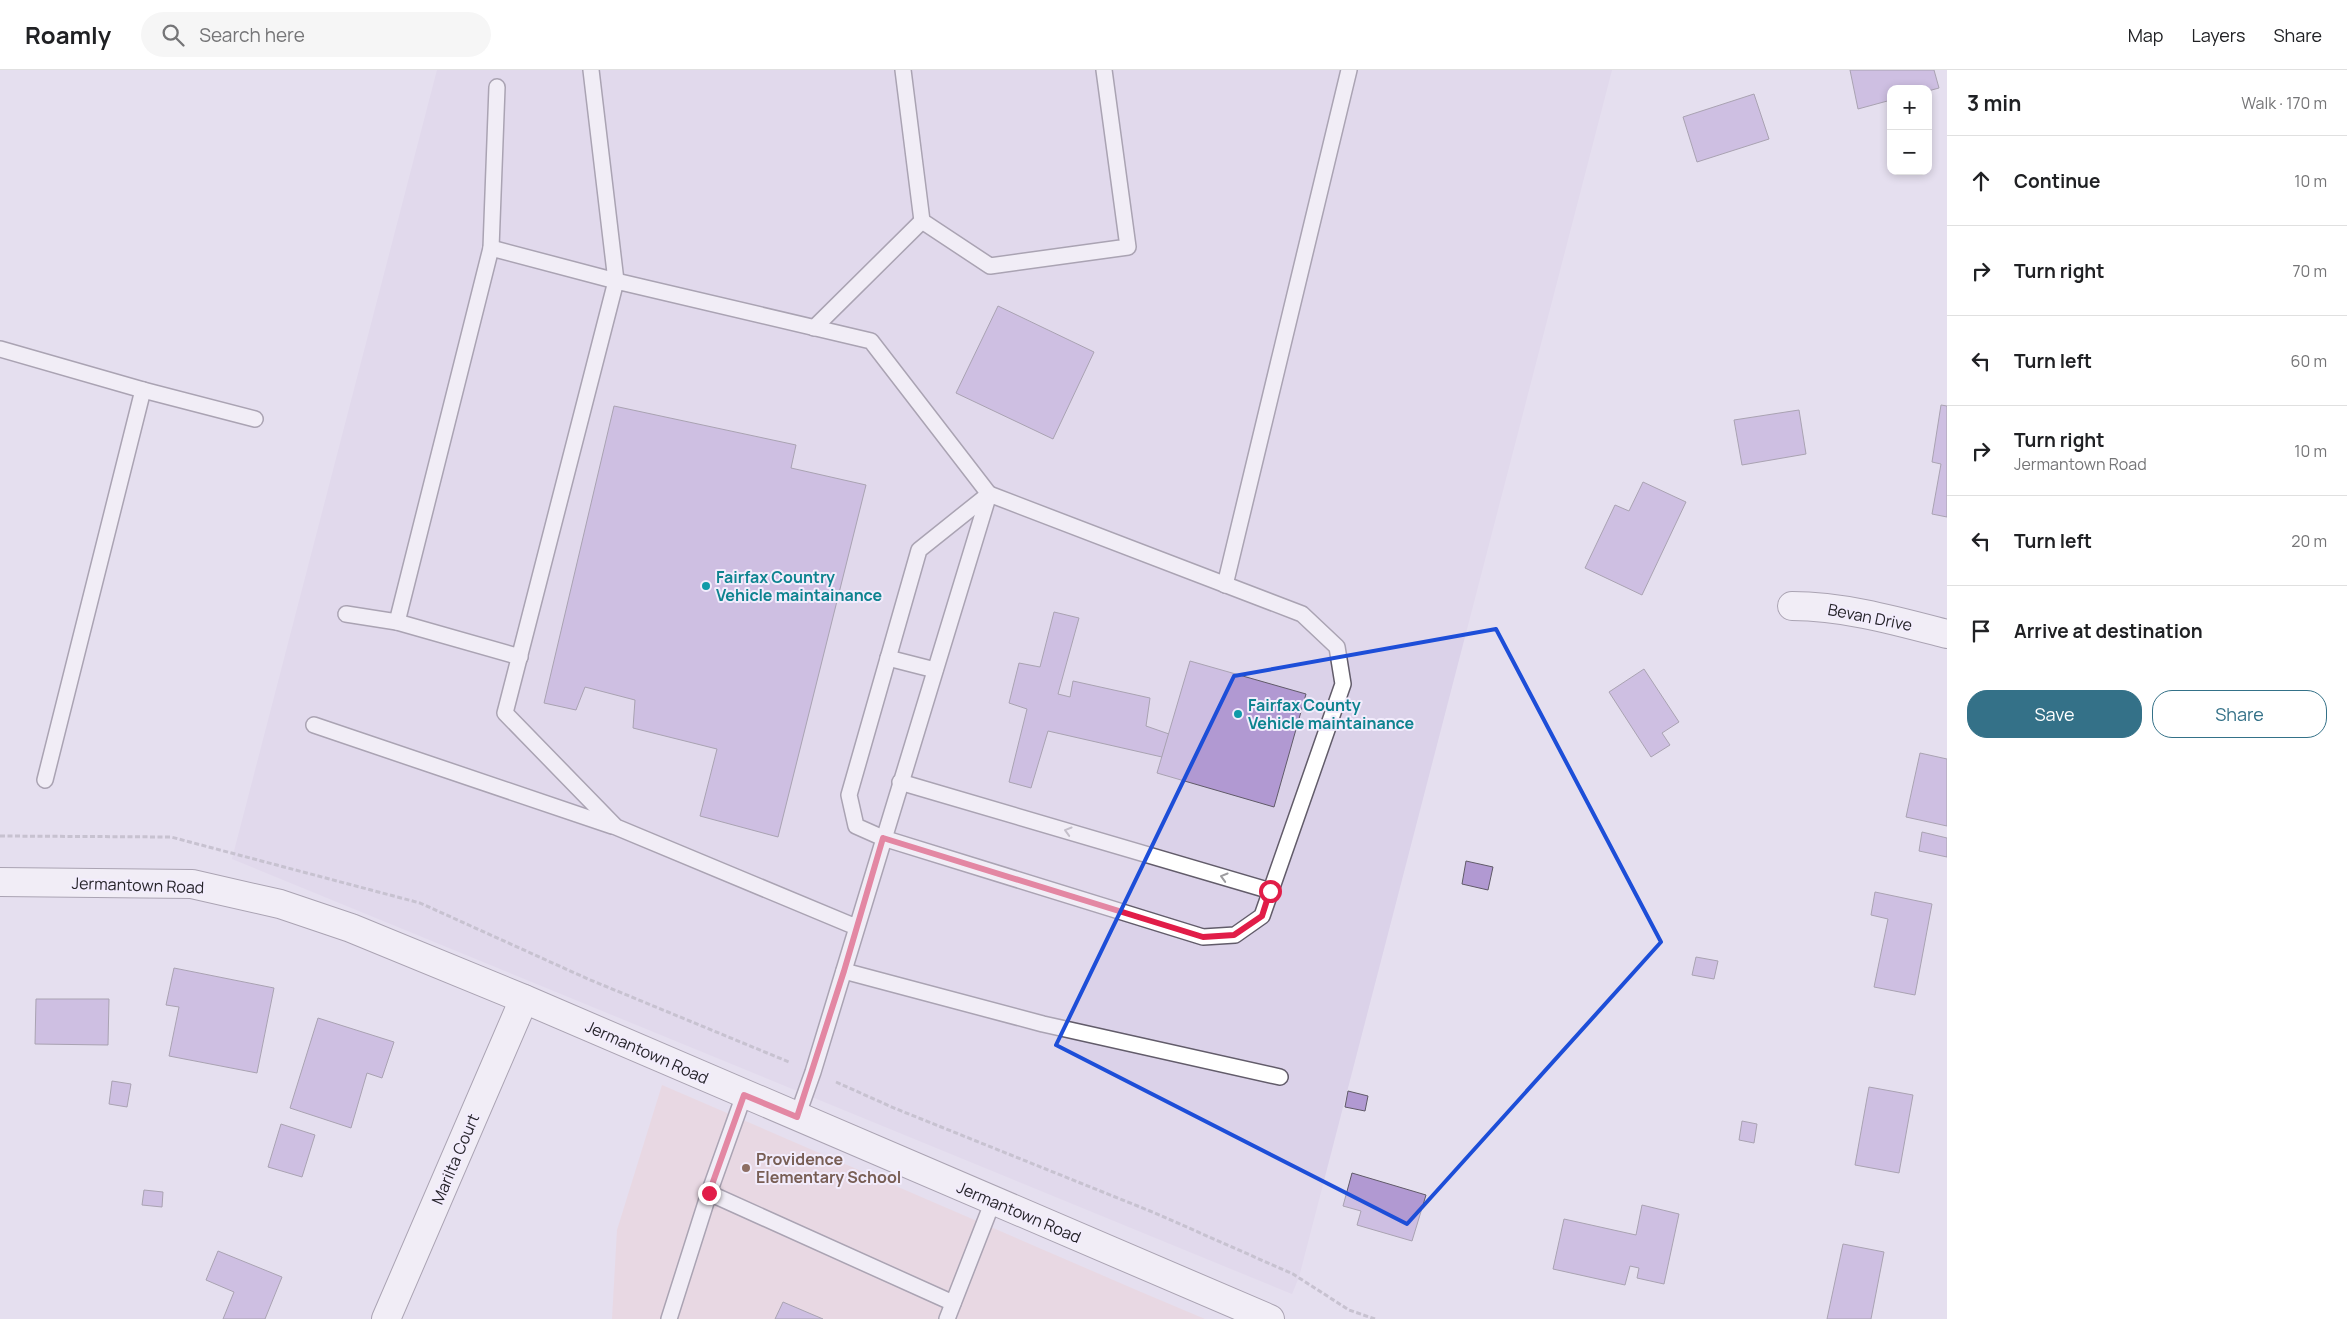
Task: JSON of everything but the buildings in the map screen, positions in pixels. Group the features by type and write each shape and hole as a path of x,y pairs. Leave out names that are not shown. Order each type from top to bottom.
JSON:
{"main road":[{"name":"Bevan Drive","path":"1792,606 1812,606 1892,620 1947,634"},
{"name":"Jermantown Road","path":"0,882 148,882 192,884 237,892 280,904 351,928 524,999 1270,1319"},
{"name":"Marilta Court","path":"386,1319 524,999"}],"lane":[{"path":"591,70 616,281 505,713 616,827"},
{"path":"903,70 922,221 990,266 1128,247 1104,70"},
{"path":"1225,585 1349,70"},
{"path":"398,622 491,248 497,87"},
{"path":"814,328 922,221"},
{"path":"491,248 616,281 871,341 989,494 1302,614 1337,647 1343,684 1262,916 1234,935 1203,937 883,838 856,826 850,795 919,550 989,494"},
{"path":"0,349 142,390 255,419"},
{"path":"45,780 142,390"},
{"path":"797,1117 813,1072 989,494"},
{"path":"346,614 398,622 520,657"},
{"path":"888,658 935,670"},
{"path":"314,725 616,827 856,927"},
{"path":"900,782 1270,891"},
{"path":"844,971 1043,1024 1280,1077"},
{"path":"669,1319 709,1193 744,1095"},
{"path":"709,1193 953,1304"},
{"path":"947,1319 993,1201"}],"path":[{"path":"0,836 171,837 420,903 588,979 813,1072 894,1108 1155,1213 1293,1274 1350,1310 1375,1319"}],"highlighted area":[{"path":"1496,629 1661,942 1407,1224 1056,1045 1234,676"}],"shaded area":[{"path":"437,70 1612,70 1299,1277 1292,1294 232,859"},
{"name":"Providence Elementary School","path":"662,1085 1205,1319 612,1319 617,1230"}],"place":[{"name":"Fairfax Country Vehicle maintainance","path":"706,586"},
{"name":"Fairfax County Vehicle maintainance","path":"1238,714"},
{"name":"Providence Elementary School","path":"746,1168"}],"route":[{"path":"709,1193 744,1095 797,1117 813,1072 883,838 1203,937 1234,935 1262,916 1270,891"}]}
